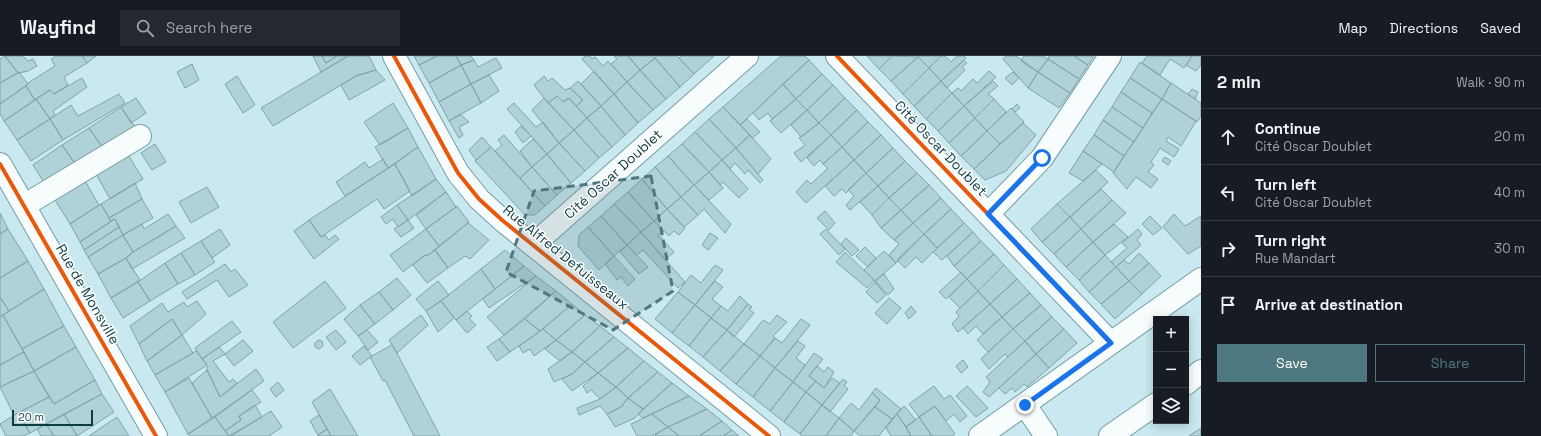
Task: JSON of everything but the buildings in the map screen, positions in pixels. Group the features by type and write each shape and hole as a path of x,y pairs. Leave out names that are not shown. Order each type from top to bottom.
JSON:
{"street":[{"name":"Rue Alfred Defuisseaux","path":"394,56 458,173 479,199 533,245 769,436"},
{"name":"Cité Oscar Doublet","path":"533,245 747,56"},
{"name":"Cité Oscar Doublet","path":"837,56 1111,343"},
{"name":"Cité Oscar Doublet","path":"988,214 1042,158 1110,56"},
{"path":"25,205 140,136"},
{"name":"Rue de Monsville","path":"0,164 25,205 156,436"},
{"path":"980,436 1201,279"},
{"path":"1189,381 1201,371"},
{"path":"1025,405 1046,436"},
{"path":"1110,436 1153,406"}],"highlighted area":[{"path":"651,176 673,291 613,330 506,272 534,191"}],"cycle path":[{"path":"394,56 458,173 479,199 502,220 769,436"},
{"path":"837,56 1111,343"},
{"path":"0,164 156,436"}],"route":[{"path":"1025,405 1111,343 988,214 1042,158"}]}
